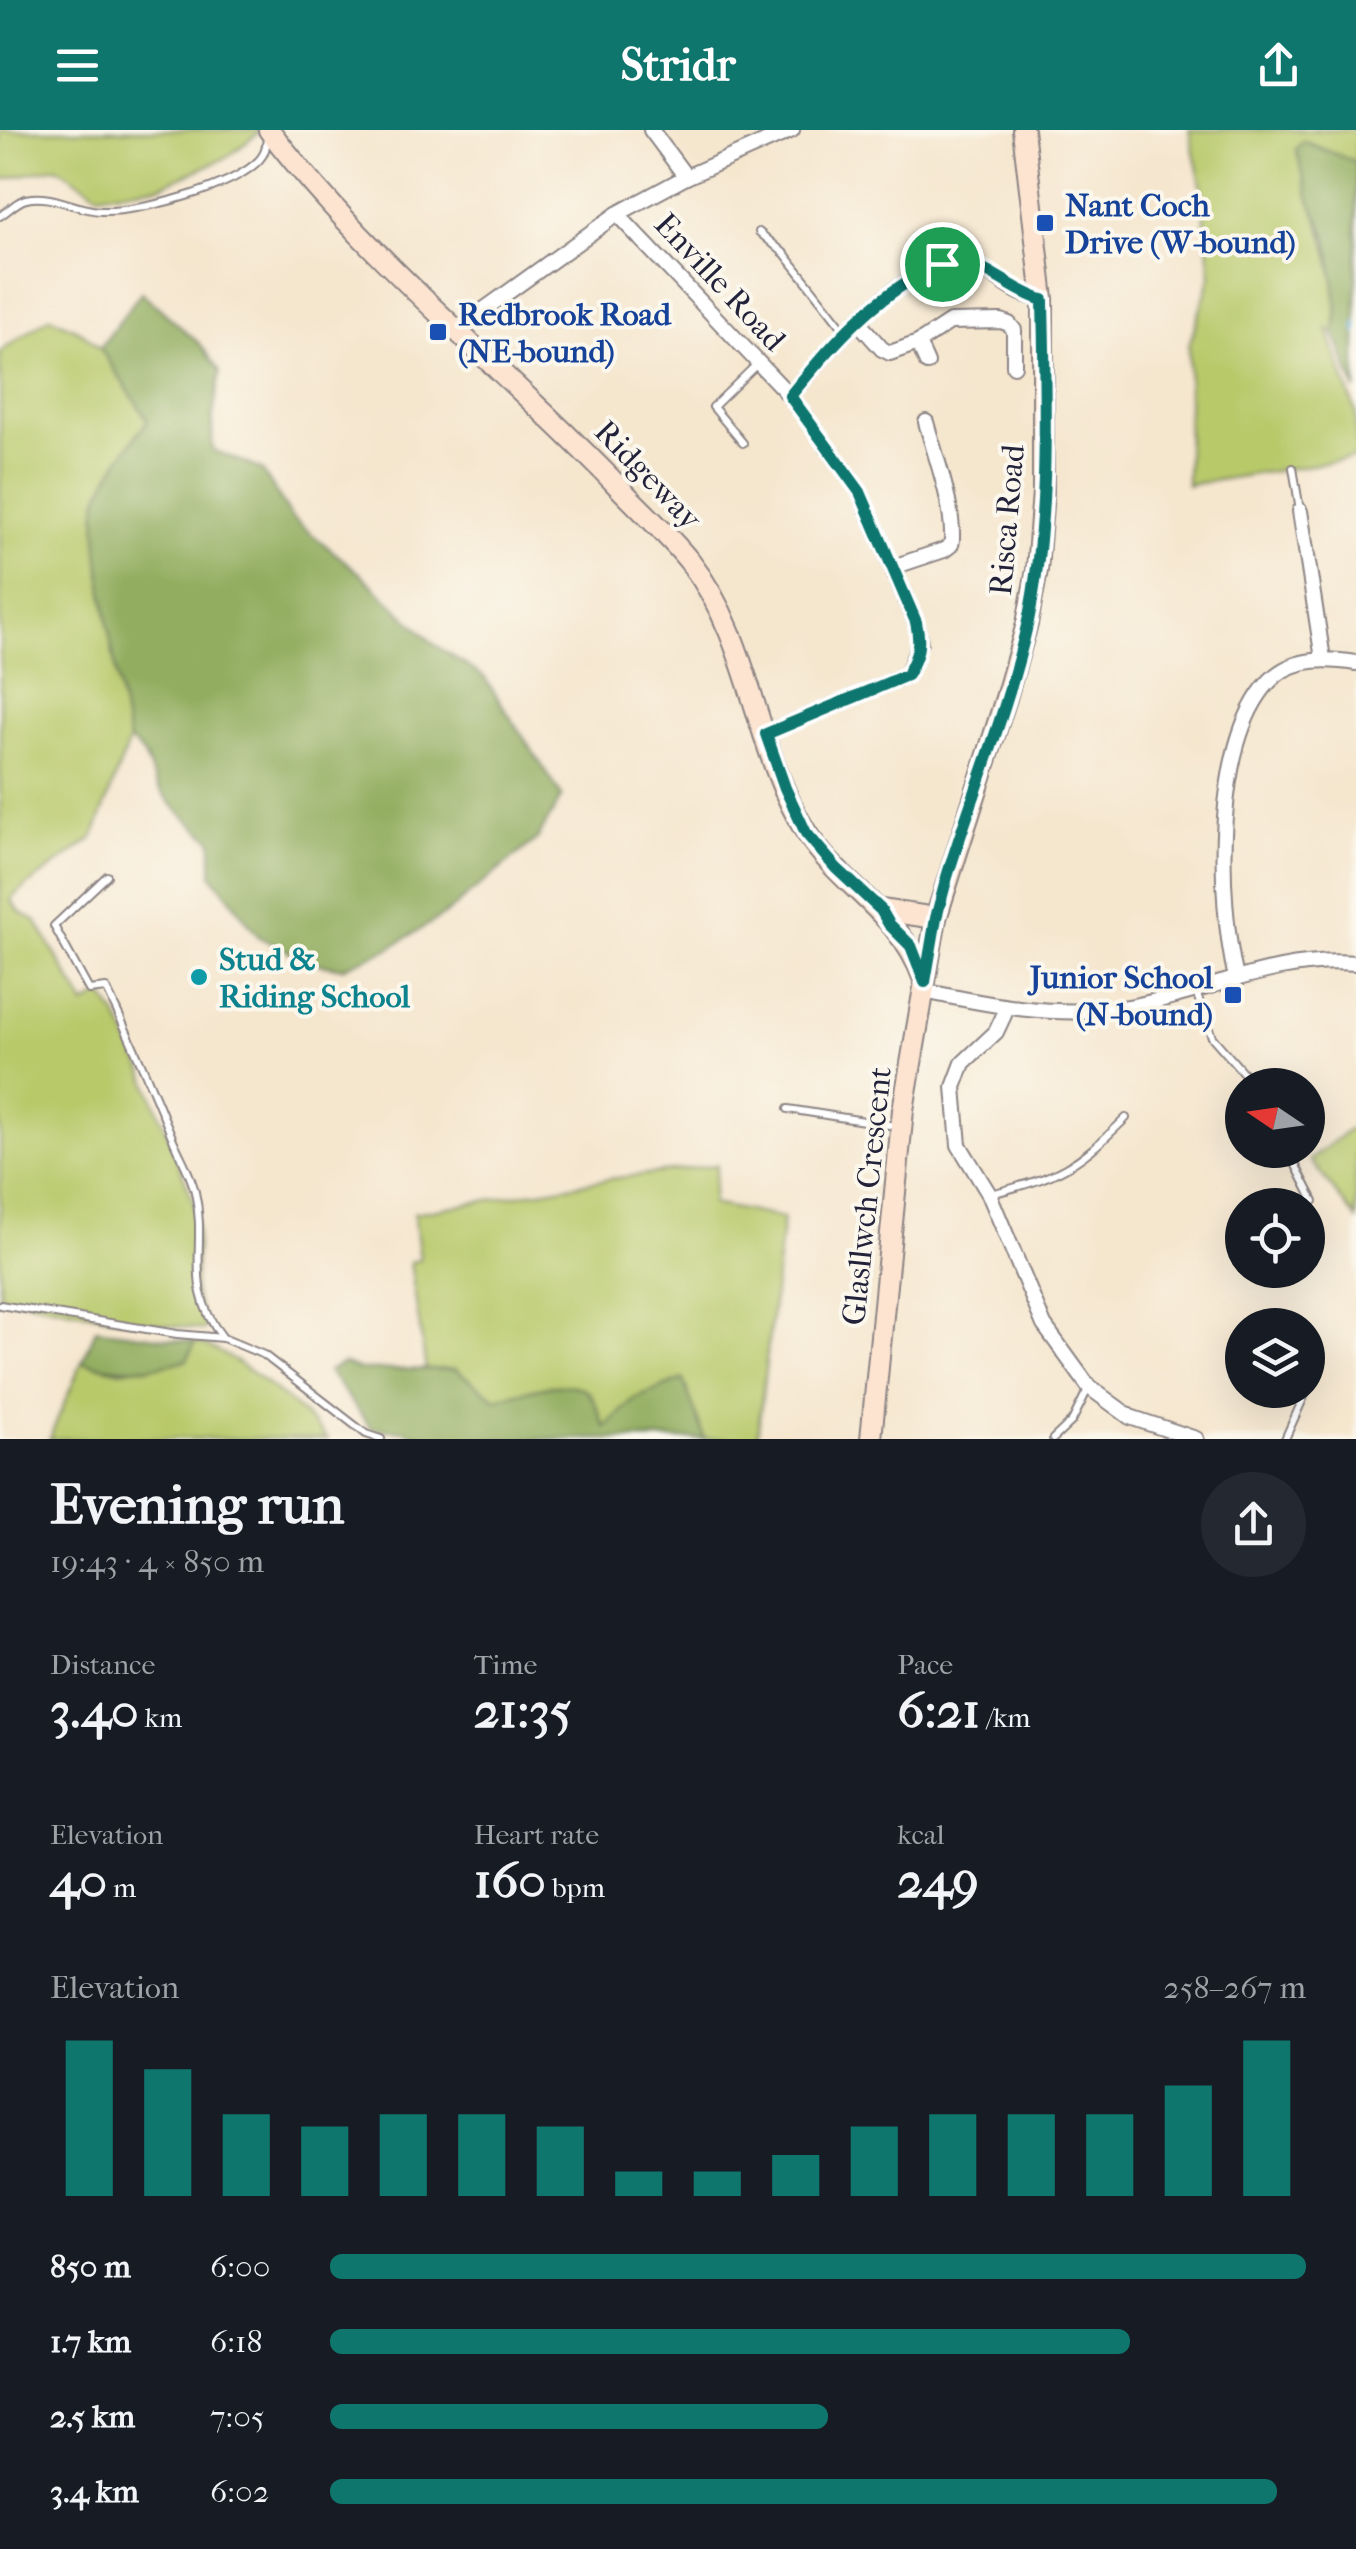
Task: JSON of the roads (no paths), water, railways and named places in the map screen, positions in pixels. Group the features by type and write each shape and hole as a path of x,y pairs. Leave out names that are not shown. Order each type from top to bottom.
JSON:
{"main road":[{"name":"Risca Road","path":"926,978 936,918 1006,698 1037,570 1043,492 1043,300 1023,130"},
{"name":"Ridgeway","path":"278,134 363,240 540,406 693,566 731,636 785,788 806,833 911,946 926,978"},
{"path":"881,910 936,918"},
{"name":"Glasllwch Crescent","path":"871,1439 902,1127 926,978"}],"street":[{"path":"651,130 686,177"},
{"path":"457,329 617,214 686,177 792,130"},
{"name":"Enville Road","path":"617,214 790,396 860,492 920,642 907,675 766,734"},
{"path":"790,396 852,327 911,277 942,264 968,264 986,270 1022,294 1043,300"},
{"path":"852,327 890,353 918,344 950,322 1001,321 1014,330 1014,366"},
{"path":"918,344 928,362"},
{"path":"893,568 951,545 944,491 926,422"},
{"path":"1300,511 1323,659"},
{"path":"1236,978 1224,903 1222,850 1238,746 1252,705 1277,674 1323,659 1356,664"},
{"path":"926,978 1004,1006 1093,1011 1124,1008 1300,963 1356,963"},
{"path":"1004,1006 996,1032 963,1063 954,1087 959,1145 990,1194 1044,1325 1089,1387 1130,1417 1196,1439"}],"lane":[{"path":"0,216 24,199 54,198 80,210 106,212 154,206 222,185 260,160 278,134"},
{"path":"759,232 785,254 852,327"},
{"path":"743,443 712,407 758,363"},
{"path":"1293,468 1300,511"},
{"path":"106,876 54,926 89,990 106,988 150,1079 194,1190 200,1234 199,1294 210,1322 223,1338"},
{"path":"1196,991 1212,1037 1239,1068"},
{"path":"788,1108 902,1127"},
{"path":"990,1194 1046,1180 1083,1160 1126,1118"},
{"path":"0,1305 223,1338 264,1356 366,1434 381,1439"},
{"path":"1053,1439 1072,1421 1089,1387"},
{"path":"1285,1439 1299,1408"}],"waterway":[{"path":"1356,324 1356,332"}],"place":[{"name":"Nant Coch Drive (W-bound)","path":"1045,223"},
{"name":"Redbrook Road (NE-bound)","path":"438,332"},
{"name":"Stud & Riding School","path":"199,977"},
{"name":"Junior School (N-bound)","path":"1233,995"}]}
